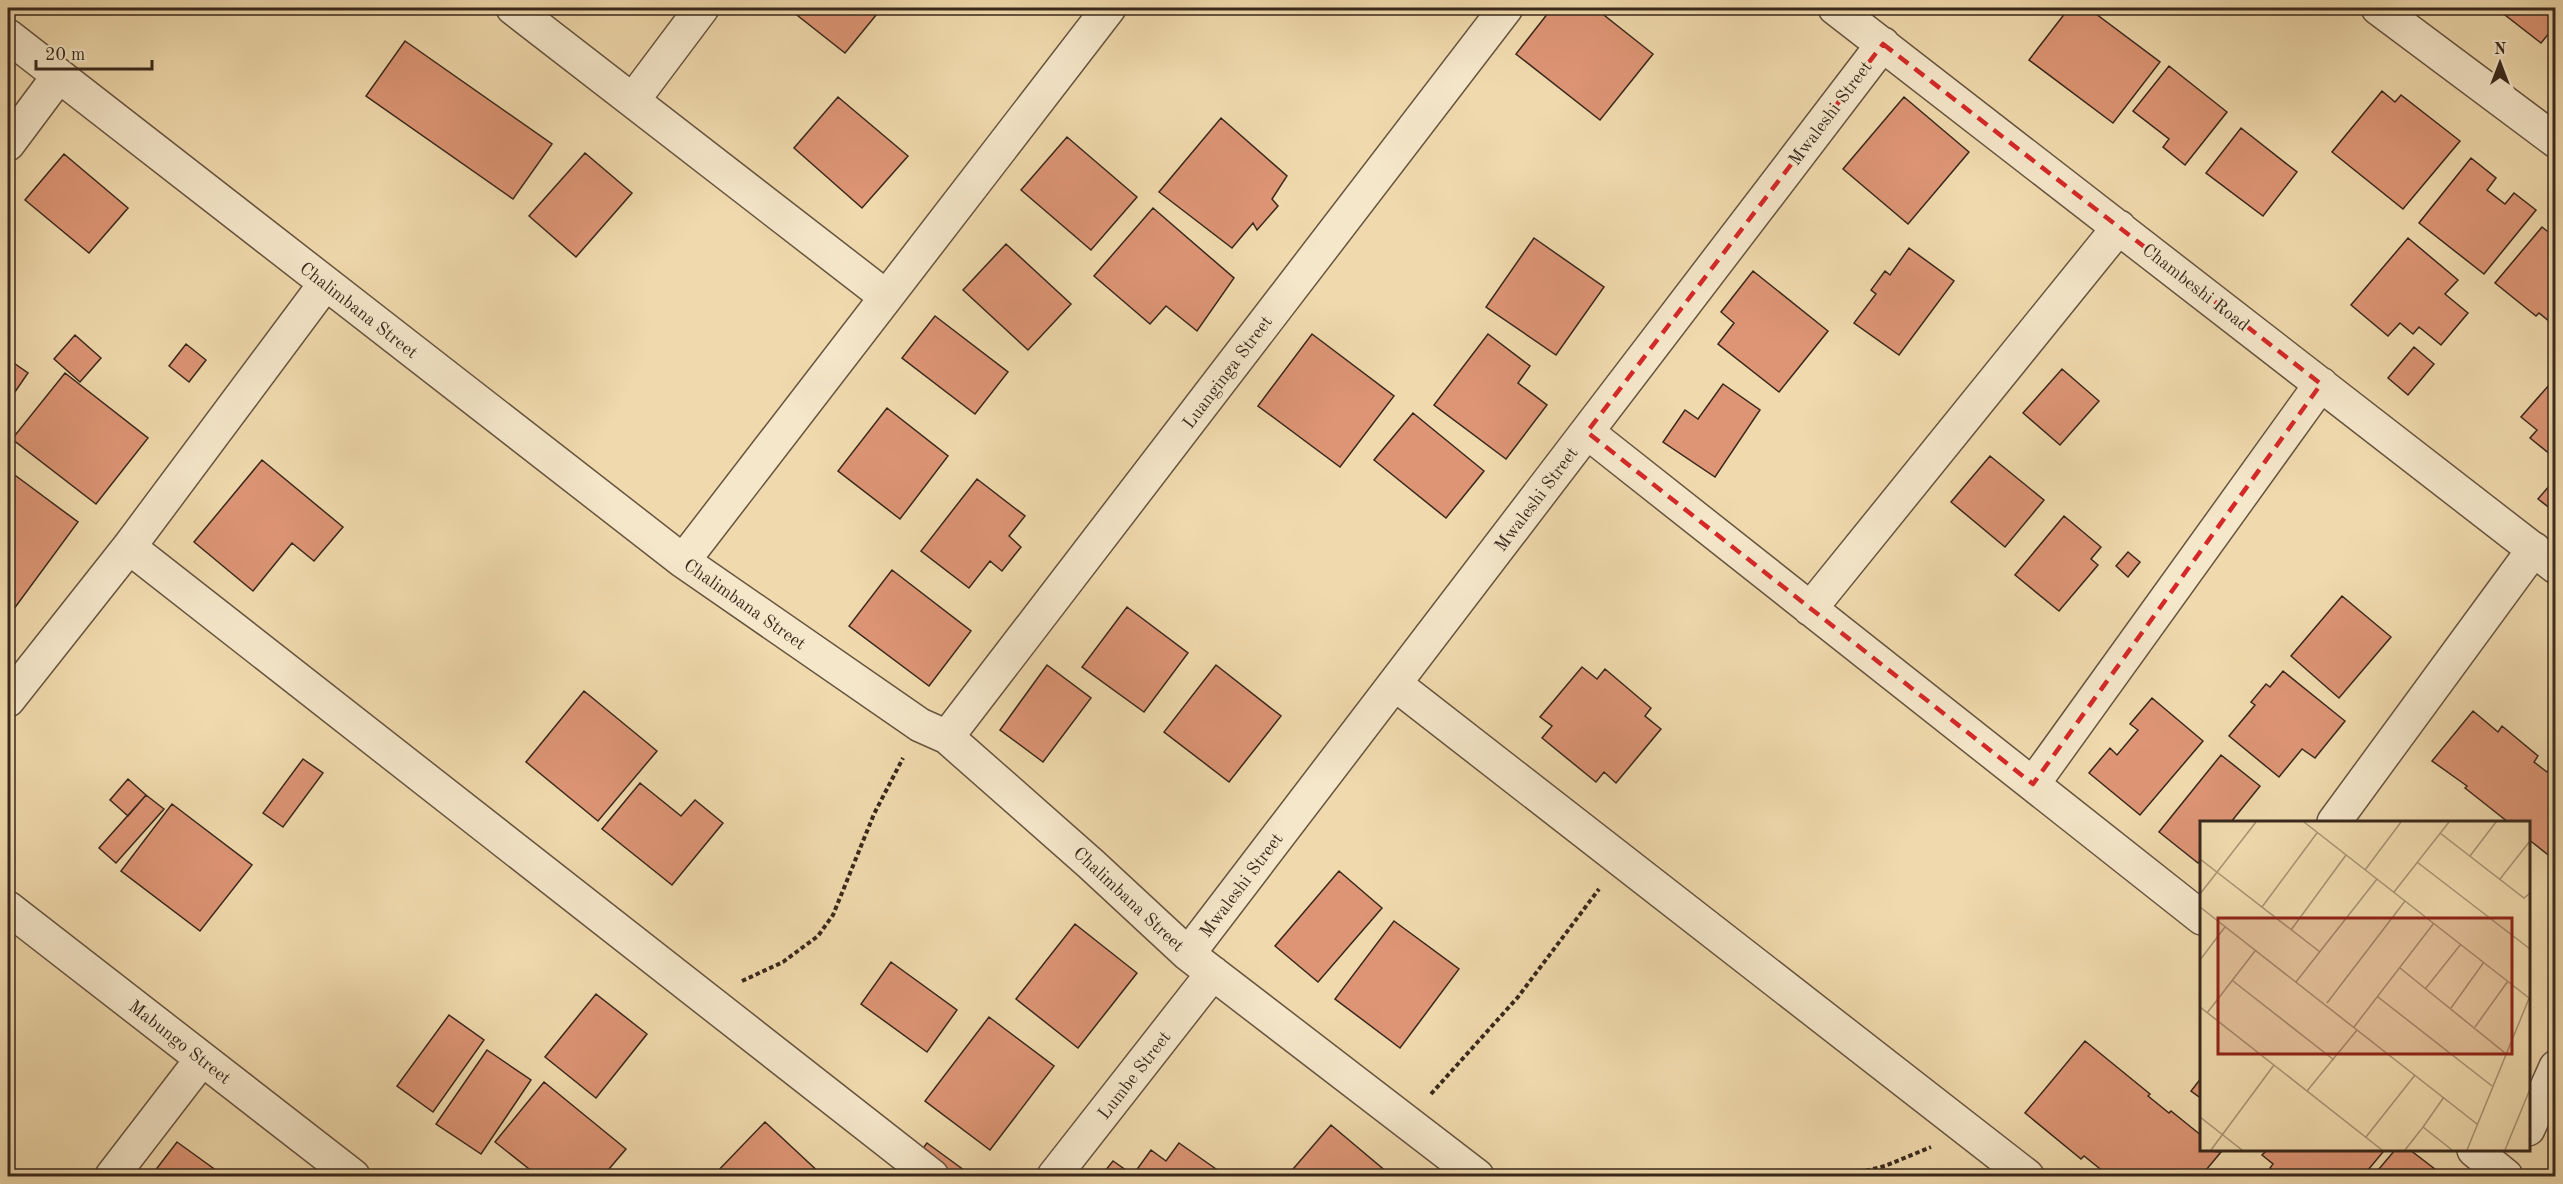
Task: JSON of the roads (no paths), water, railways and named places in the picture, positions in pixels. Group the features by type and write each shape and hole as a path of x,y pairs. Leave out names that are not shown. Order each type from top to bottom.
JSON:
{"street":[{"path":"513,8 885,296"},
{"path":"633,100 702,8"},
{"path":"683,561 1109,8"},
{"name":"Luanginga Street","path":"934,731 1506,8"},
{"name":"Chambeshi Road","path":"1835,8 2545,558"},
{"path":"2378,8 2556,141"},
{"name":"Chalimbana Street","path":"8,36 683,561 934,731 1091,864 1201,964 1476,1176"},
{"name":"Mwaleshi Street","path":"1201,964 1395,684 1883,44"},
{"path":"8,144 58,77"},
{"path":"1810,609 2119,227"},
{"path":"8,700 129,547 325,284"},
{"path":"2032,784 2321,384"},
{"path":"1587,432 2200,916"},
{"path":"129,547 932,1176"},
{"path":"2335,821 2545,558"},
{"path":"1395,684 2027,1176"},
{"name":"Mabungo Street","path":"8,908 353,1176"},
{"name":"Lumbe Street","path":"1054,1176 1201,964"},
{"path":"112,1176 202,1059"},
{"path":"2530,1127 2556,1067"},
{"path":"2476,1151 2507,1176 2519,1151"}]}
